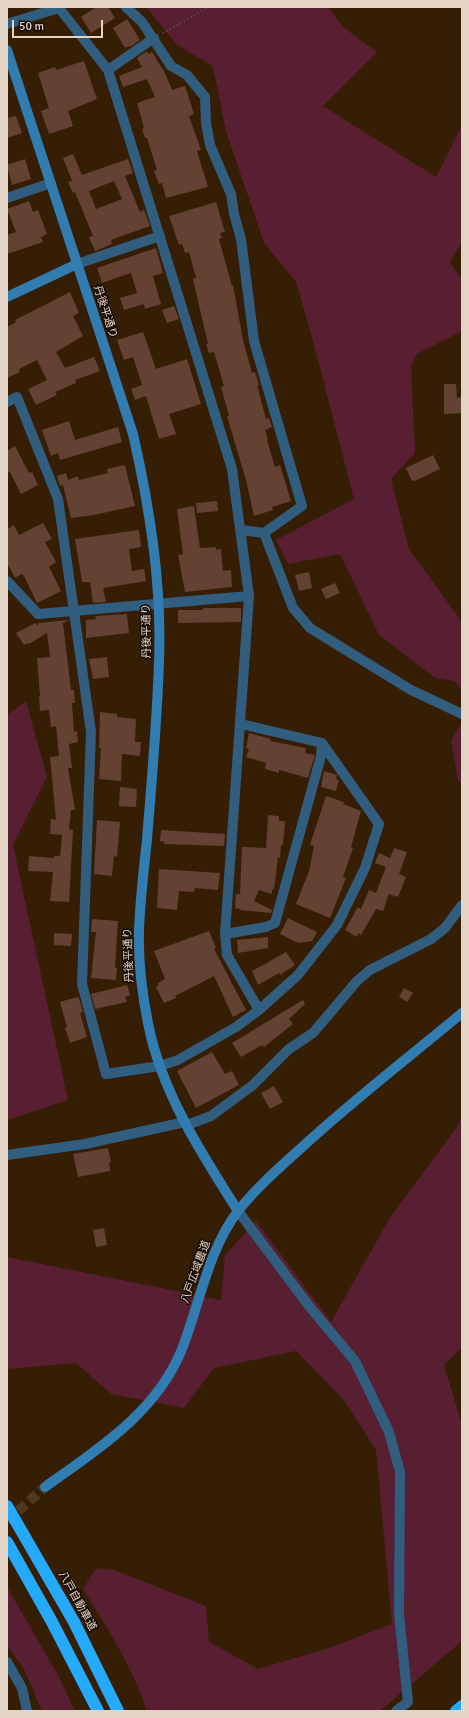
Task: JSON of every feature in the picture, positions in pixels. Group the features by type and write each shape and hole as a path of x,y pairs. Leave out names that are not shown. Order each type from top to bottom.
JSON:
{"highway":[{"name":"八戸自動車道","path":"7,1506 74,1622 118,1711"},
{"path":"7,1542 52,1622 98,1711"},
{"path":"456,1711 462,1706"}],"street":[{"path":"126,7 142,22 154,38 171,66 187,74 205,97 206,123 210,145 231,194 234,214 241,238 254,341 302,506 264,533 241,530"},
{"path":"7,24 59,8 108,70 232,470 250,596 225,934 227,955 259,1010"},
{"path":"108,70 154,38"},
{"name":"丹後平通り","path":"7,50 133,434 145,487 153,539 159,604 159,661 139,931 140,979 148,1025 160,1066 186,1124 238,1211"},
{"path":"7,198 51,183"},
{"path":"7,297 77,264 160,236"},
{"path":"7,402 17,397 58,499 91,732 82,984 106,1074 160,1066 178,1060 223,1035 259,1010 298,975 337,925 365,868 379,824 322,743 241,724"},
{"path":"264,533 293,608 310,628 411,690 462,714"},
{"path":"7,581 38,614 250,596"},
{"path":"225,934 266,927 275,923 321,756 322,743"},
{"path":"7,1155 84,1144 186,1124 211,1116 253,1085 289,1049 312,1033 357,981 370,970 431,939 445,928 462,905"},
{"name":"八戸広域農道","path":"45,1487 106,1443 146,1408 166,1381 182,1350 219,1242 238,1211 272,1174 321,1130 462,1014"},
{"path":"238,1211 313,1311 355,1361 389,1432 400,1472 399,1614 408,1702 396,1711"},
{"path":"7,1662 22,1688 27,1711"}],"path":[{"path":"154,38 209,7"}],"shaded area":[{"path":"146,7 328,7 343,27 377,52 323,106 436,177 462,125 462,242 450,262 462,280 462,331 417,354 411,367 415,453 391,479 409,549 462,622 462,691 455,681 435,678 379,635 340,554 288,564 276,540 354,499 312,337 296,282 264,243 226,131 213,66 177,45"},
{"path":"26,701 47,777 13,845 68,1100 7,1120 7,715"},
{"path":"462,722 462,784 458,780 451,741"},
{"path":"462,1117 462,1347 444,1365 462,1425 462,1641 380,1711 147,1711 127,1664 83,1589 96,1568 114,1570 206,1606 209,1642 258,1669 329,1648 392,1624 376,1450 343,1399 296,1351 214,1368 184,1408 111,1394 76,1363 7,1369 7,1257 221,1300 225,1255 256,1221 331,1322 391,1216 457,1127"},
{"path":"7,1587 58,1675 75,1711 42,1711 24,1669 7,1645"}],"building":[{"path":"96,7 108,7 115,18 91,33 81,17"},
{"path":"127,19 140,40 130,47 125,48 113,28"},
{"path":"147,51 148,54 152,52 165,73 172,90 185,86 194,114 189,116 201,150 197,151 208,187 166,198 162,183 159,184 154,171 157,170 147,138 145,138 142,129 144,128 137,103 155,97 147,79 123,87 119,76 142,67 137,58"},
{"path":"84,61 97,99 68,111 73,126 49,134 41,111 49,108 38,73 55,67 56,70"},
{"path":"16,116 22,133 7,138 7,118"},
{"path":"73,154 82,175 128,159 133,173 125,176 140,212 144,210 150,226 111,240 112,244 95,251 89,237 93,236 75,192 73,193 68,182 72,181 63,158","holes":["114,181 122,199 96,209 89,191"]},
{"path":"25,159 31,179 12,185 7,165"},
{"path":"29,201 33,212 38,210 47,234 41,237 43,242 7,254 7,235 16,232 7,209"},
{"path":"216,202 225,232 220,233 222,238 219,239 232,286 233,285 243,340 252,373 255,372 259,385 257,385 266,419 269,418 272,427 265,430 267,440 275,467 280,465 291,501 272,507 273,510 254,516 246,480 227,416 229,416 221,387 224,386 214,352 209,353 206,344 208,344 193,279 196,278 189,252 185,253 182,244 179,245 169,216"},
{"path":"156,248 163,273 153,276 161,304 145,309 144,304 124,310 120,298 137,293 131,273 102,283 97,268"},
{"path":"70,292 79,313 73,316 83,336 56,352 65,368 94,357 100,371 75,380 76,383 55,392 57,395 36,405 28,389 47,380 37,360 19,369 20,372 7,378 7,327 16,322 15,320"},
{"path":"174,306 179,319 167,323 162,310"},
{"path":"143,332 156,369 187,359 201,404 169,414 176,434 159,439 146,396 135,400 131,389 142,385 133,357 124,360 117,340"},
{"path":"444,384 456,384 457,398 462,397 462,413 444,414"},
{"path":"69,421 75,440 118,427 122,442 60,460 58,453 51,456 42,430"},
{"path":"15,446 29,473 32,472 38,485 21,494 10,472 7,473 7,451"},
{"path":"433,455 440,469 412,481 406,468"},
{"path":"125,465 135,506 94,515 71,518 63,485 60,486 57,476 66,473 68,480 78,476 79,480 108,473 107,469"},
{"path":"217,501 218,511 197,513 196,503"},
{"path":"194,506 200,548 216,547 216,550 221,549 223,571 231,570 232,587 185,592 178,555 183,554 177,509"},
{"path":"43,523 52,539 45,542 56,562 49,567 61,591 37,603 24,576 22,574 15,578 7,563 7,529 14,525 19,535"},
{"path":"139,530 141,547 129,549 132,571 144,569 146,581 103,588 106,602 93,603 90,582 82,582 75,539"},
{"path":"309,572 312,588 299,591 295,575"},
{"path":"335,583 340,593 326,599 321,589"},
{"path":"203,608 241,608 241,622 178,623 178,610 203,610"},
{"path":"127,614 129,633 86,638 86,620 96,619 95,616"},
{"path":"69,620 63,623 71,690 74,690 75,703 72,703 74,732 77,731 78,742 69,744 72,768 68,768 75,810 71,810 69,829 73,830 69,902 50,901 53,872 28,871 29,856 54,858 54,856 60,856 62,835 50,834 51,819 56,820 50,757 59,756 56,726 51,727 49,710 40,711 37,658 50,657 47,633 29,644 24,645 16,633 35,623 38,626 38,623"},
{"path":"107,657 109,677 93,679 89,659"},
{"path":"100,712 117,714 117,717 136,719 135,742 141,742 140,756 122,754 121,781 99,779 101,748 99,748"},
{"path":"249,733 271,739 270,741 306,748 305,753 315,755 308,778 279,770 279,773 265,769 266,763 246,757 249,749 246,748"},
{"path":"324,771 337,775 336,779 339,780 336,791 321,787"},
{"path":"120,787 137,789 136,807 119,806"},
{"path":"326,796 344,802 343,804 361,811 351,847 353,848 343,877 346,878 330,918 296,904 309,871 314,846 310,845"},
{"path":"268,815 279,816 279,821 285,821 283,845 281,845 280,858 278,857 274,890 272,889 272,894 259,890 254,901 272,910 271,913 240,910 235,908 236,894 240,894 242,847 266,848"},
{"path":"97,820 120,822 117,857 114,856 112,876 94,874"},
{"path":"161,830 225,834 224,846 164,844 164,842 160,841"},
{"path":"394,848 407,852 399,874 406,877 398,897 389,894 383,911 376,909 361,935 358,933 357,937 345,930 358,907 361,909 369,890 376,893 386,867 375,863 379,853 390,858"},
{"path":"159,869 220,873 218,890 195,888 194,892 179,891 177,910 157,908"},
{"path":"288,918 317,932 312,941 298,943 280,934"},
{"path":"92,919 118,921 115,968 117,968 116,980 91,978 96,932 91,932"},
{"path":"209,931 216,948 214,949 246,1010 233,1017 214,976 175,996 176,998 164,1003 156,987 159,985 158,983 165,979 154,951"},
{"path":"54,933 72,934 71,946 54,945"},
{"path":"268,937 268,948 238,953 237,940"},
{"path":"286,952 295,965 280,975 279,973 258,985 252,971 267,963 266,966 268,962"},
{"path":"127,985 130,995 125,997 127,1002 95,1009 91,994"},
{"path":"404,988 413,993 407,1002 399,997"},
{"path":"77,997 79,998 83,1012 80,1013 87,1037 70,1043 65,1028 67,1027 60,1002"},
{"path":"303,1000 305,1004 289,1019 293,1024 264,1047 262,1045 241,1057 232,1043"},
{"path":"212,1052 225,1074 232,1071 239,1085 196,1108 177,1071"},
{"path":"274,1086 283,1102 270,1109 261,1093"},
{"path":"108,1148 111,1162 109,1162 110,1171 78,1177 73,1154"},
{"path":"104,1228 107,1245 96,1247 93,1230"}],"tunnel":[{"path":"7,1521 45,1487"}]}
